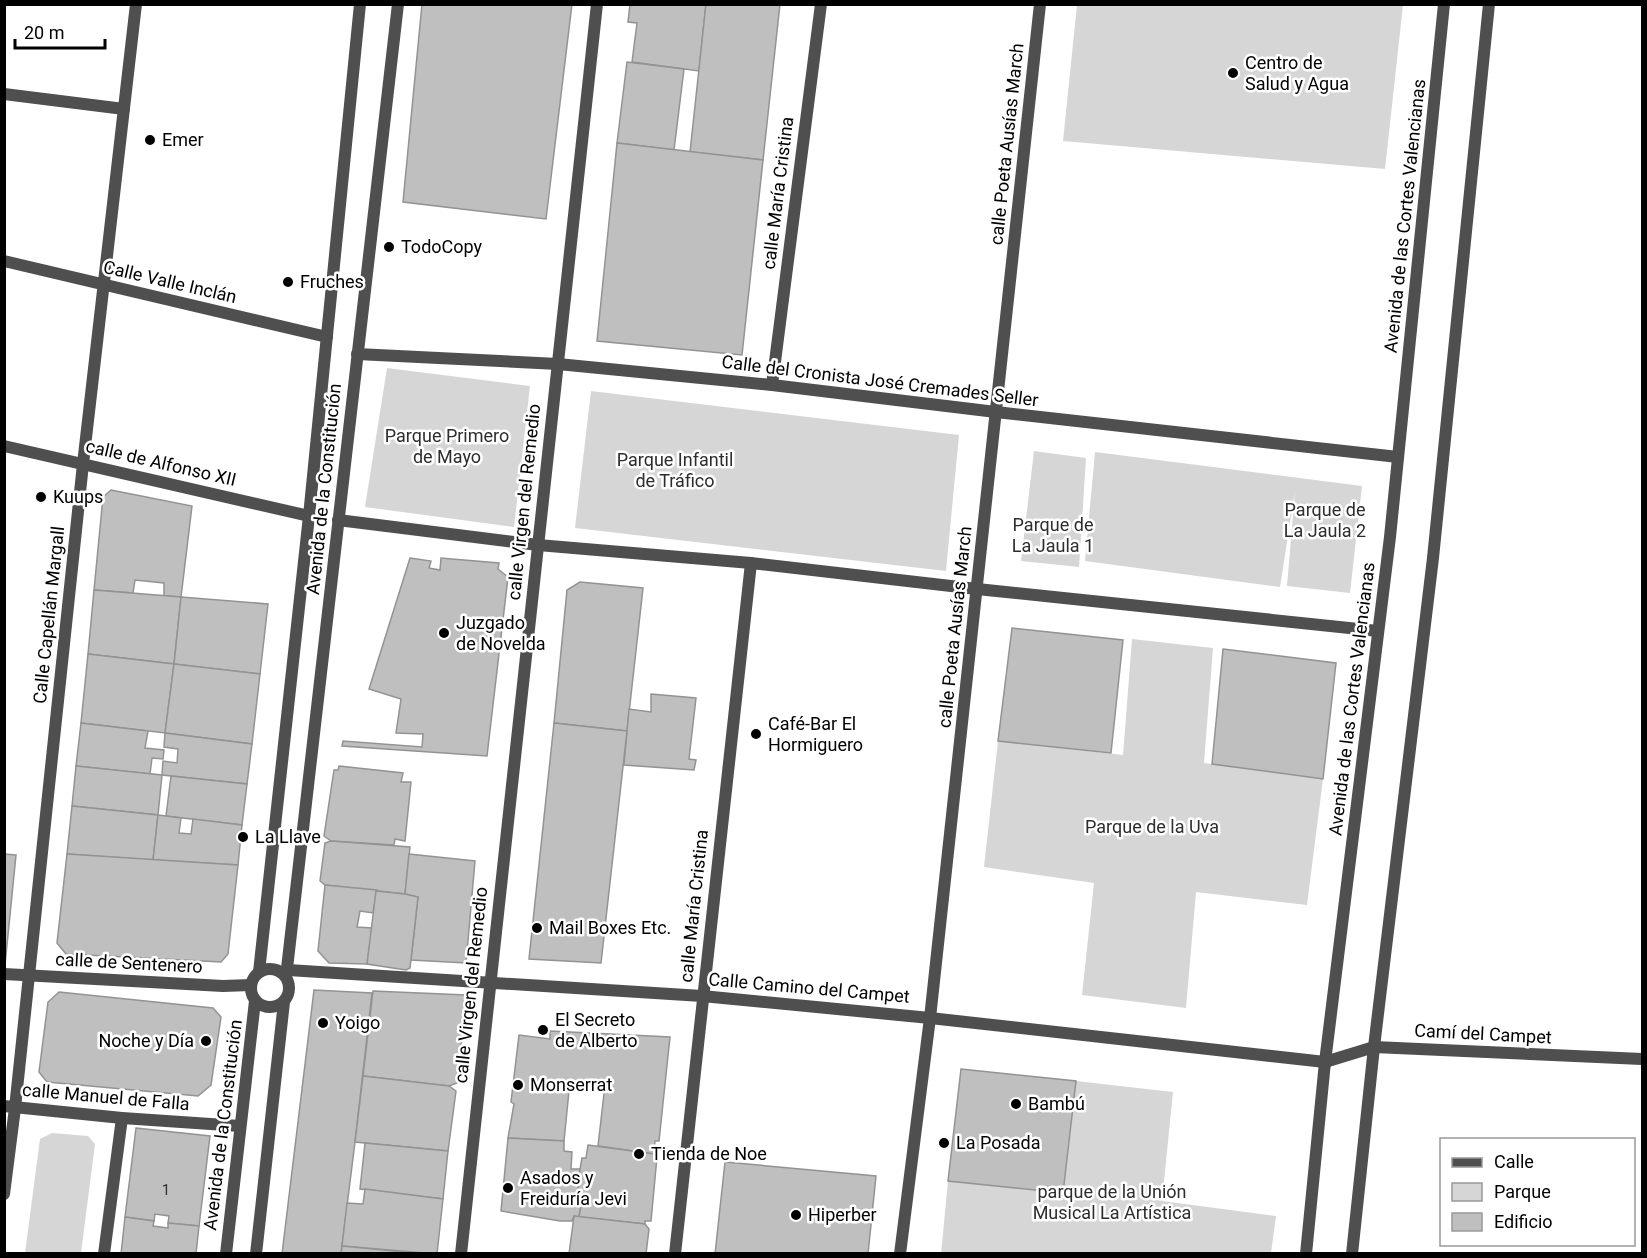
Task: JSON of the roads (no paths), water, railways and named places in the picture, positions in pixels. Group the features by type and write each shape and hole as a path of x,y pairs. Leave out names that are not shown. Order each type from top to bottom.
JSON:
{"street":[{"name":"Calle Capellán Margall","path":"4,1194 10,1107 28,975 83,464 136,4"},
{"name":"Avenida de la Constitución","path":"259,972 309,516 360,4"},
{"name":"Avenida de la Constitución","path":"287,974 398,4"},
{"name":"calle Virgen del Remedio","path":"461,1254 597,4"},
{"name":"calle María Cristina","path":"772,385 821,4"},
{"name":"calle Poeta Ausías March","path":"900,1254 930,1018 1040,4"},
{"name":"Avenida de las Cortes Valencianas","path":"1306,1254 1325,1062 1398,458 1444,4"},
{"path":"1352,1254 1374,1047 1433,558 1489,4"},
{"path":"4,94 124,109"},
{"name":"Calle Valle Inclán","path":"4,261 327,337"},
{"name":"Calle del Cronista José Cremades Seller","path":"357,354 558,364 772,385 1398,458"},
{"name":"calle de Alfonso XII","path":"4,446 309,516"},
{"path":"338,520 538,545 750,563 1378,632"},
{"name":"calle María Cristina","path":"675,1254 750,563"},
{"path":"256,1254 284,1002 290,990 287,974 270,968 259,972 251,985 255,1001 269,1008 284,1002"},
{"name":"calle de Sentenero","path":"4,974 223,986 251,985"},
{"name":"Calle Camino del Campet","path":"287,974 489,982 702,996 930,1018 1325,1062"},
{"name":"Avenida de la Constitución","path":"226,1254 255,1001"},
{"name":"Camí del Campet","path":"1325,1062 1374,1047 1642,1059"},
{"name":"calle Manuel de Falla","path":"10,1107 240,1126"},
{"path":"104,1254 122,1118"}],"place":[{"name":"Centro de Salud y Agua","path":"1233,73"},
{"name":"Emer","path":"150,140"},
{"name":"TodoCopy","path":"389,247"},
{"name":"Fruches","path":"288,282"},
{"name":"Kuups","path":"41,497"},
{"name":"Juzgado de Novelda","path":"444,633"},
{"name":"Café-Bar El Hormiguero","path":"756,734"},
{"name":"La Llave","path":"243,837"},
{"name":"Mail Boxes Etc.","path":"537,928"},
{"name":"Yoigo","path":"323,1023"},
{"name":"El Secreto de Alberto","path":"543,1030"},
{"name":"Noche y Día","path":"206,1041"},
{"name":"Monserrat","path":"518,1085"},
{"name":"Bambú","path":"1016,1104"},
{"name":"La Posada","path":"944,1143"},
{"name":"Tienda de Noe","path":"639,1154"},
{"name":"Asados y Freiduría Jevi","path":"508,1188"},
{"name":"Hiperber","path":"796,1215"}],"park label":[{"name":"Parque Primero de Mayo","path":"447,446"},
{"name":"Parque Infantil de Tráfico","path":"675,470"},
{"name":"Parque de La Jaula 2","path":"1325,520"},
{"name":"Parque de La Jaula 1","path":"1053,535"},
{"name":"Parque de la Uva","path":"1152,827"},
{"name":"parque de la Unión Musical La Artística","path":"1112,1202"}]}
